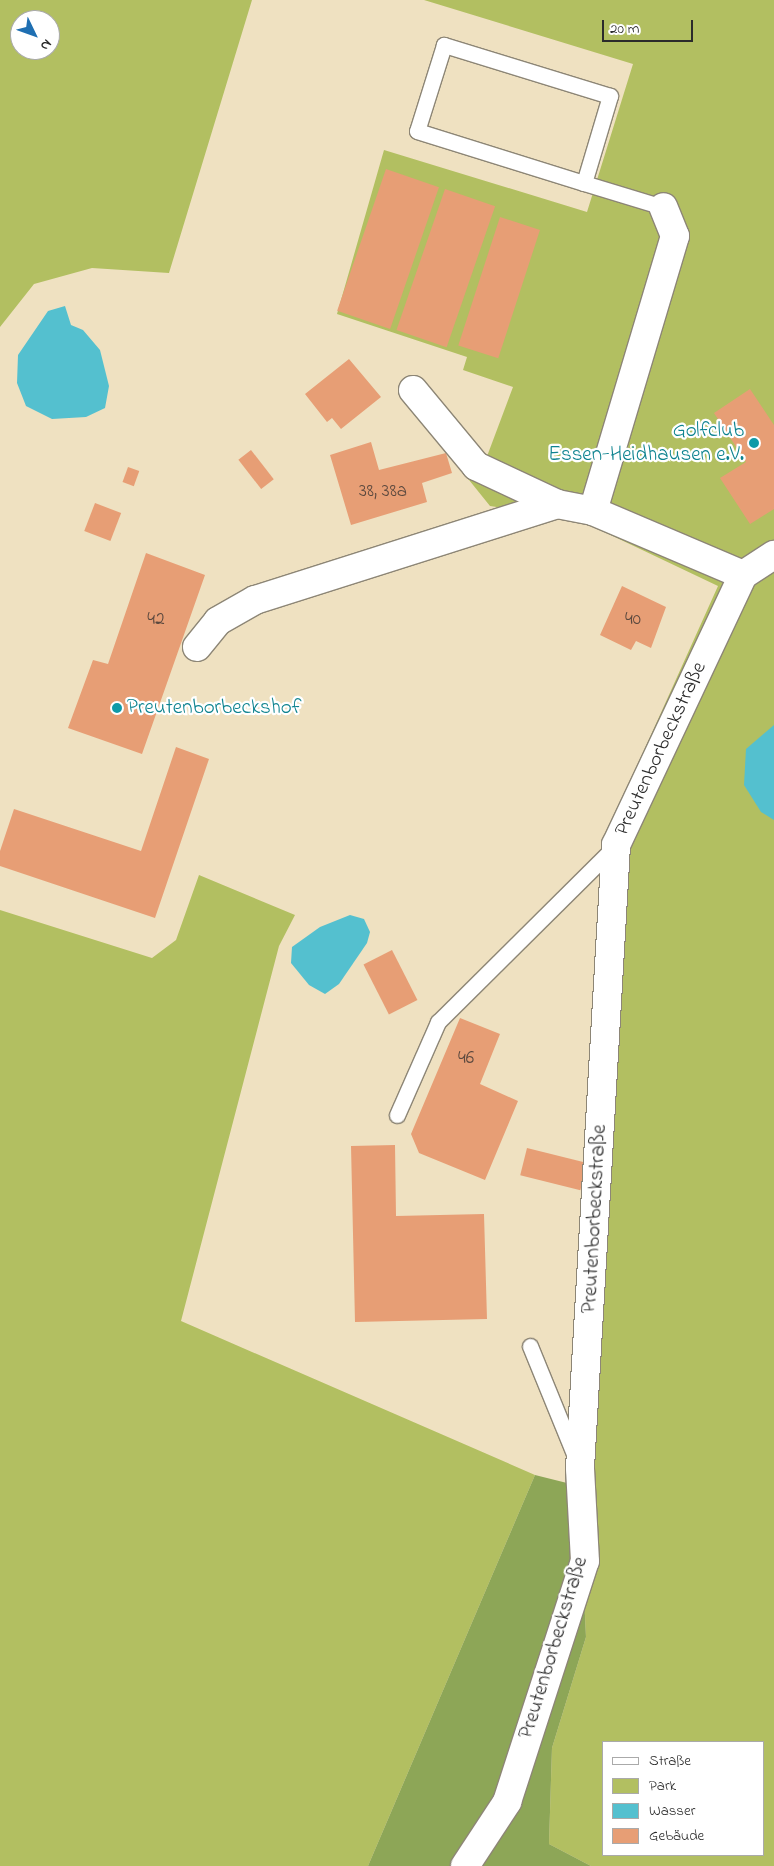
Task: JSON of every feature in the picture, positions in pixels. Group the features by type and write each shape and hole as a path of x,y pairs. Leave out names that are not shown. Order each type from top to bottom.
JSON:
{"street":[{"path":"593,511 675,236 663,207"},
{"path":"413,390 476,466 557,504 593,511 743,575 774,554"},
{"path":"197,647 218,621 255,600 557,504"},
{"name":"Preutenborbeckstraße","path":"465,1866 507,1802 585,1561 580,1468 616,846 743,575"}],"lane":[{"path":"584,183 610,96 444,45 417,131 584,183 663,207"},
{"path":"397,1115 438,1022 616,846"},
{"path":"530,1346 580,1468"}],"green space":[{"path":"0,0 252,0 169,273 92,268 34,284 0,327"},
{"name":"Golfclub Essen-Heidhausen e.V.","path":"424,0 774,0 774,1866 591,1866 549,1844 552,1748 586,1637 579,1486 605,837 718,586 577,519 490,506 465,475 486,459 513,387 463,370 467,357 337,314 384,150 587,212 633,64"},
{"path":"199,875 295,915 279,946 181,1321 535,1475 368,1866 0,1866 0,910 152,958 176,940"},
{"path":"535,1475 579,1486 586,1637 552,1748 549,1844 591,1866 368,1866"}],"water":[{"path":"65,306 71,325 83,330 100,350 109,386 105,408 86,417 52,419 26,406 17,383 18,355 48,311"},
{"path":"774,725 774,820 761,812 744,785 746,749"},
{"path":"350,915 364,919 370,932 367,943 339,984 325,994 309,985 291,963 292,947 320,927"}],"building":[{"path":"386,169 439,187 390,329 337,311"},
{"path":"445,189 495,206 447,347 396,330"},
{"path":"500,217 540,230 498,358 458,345"},
{"path":"349,359 381,397 341,429 332,418 327,422 305,394"},
{"name":"Golfclub Essen-Heidhausen e.V.","path":"750,389 774,425 774,509 750,524 720,478 746,462 714,413"},
{"path":"371,442 379,470 446,453 452,473 422,483 427,502 351,525 330,455"},
{"path":"251,450 274,479 261,489 238,460"},
{"path":"128,467 139,471 134,486 123,482"},
{"path":"95,503 121,513 110,541 84,531"},
{"path":"146,553 205,575 142,754 68,728 93,660 108,664"},
{"path":"622,586 666,607 651,648 636,641 631,650 600,635"},
{"path":"176,747 209,759 155,918 0,866 0,851 14,809 141,851"},
{"path":"392,950 417,1000 389,1014 363,965"},
{"path":"460,1018 500,1034 480,1084 518,1101 485,1180 419,1153 411,1134"},
{"path":"395,1145 396,1216 484,1214 487,1319 355,1322 351,1146"},
{"path":"527,1148 587,1163 580,1190 520,1175"}],"place":[{"name":"Golfclub Essen-Heidhausen e.V.","path":"754,443"},
{"name":"Preutenborbeckshof","path":"117,708"}]}
